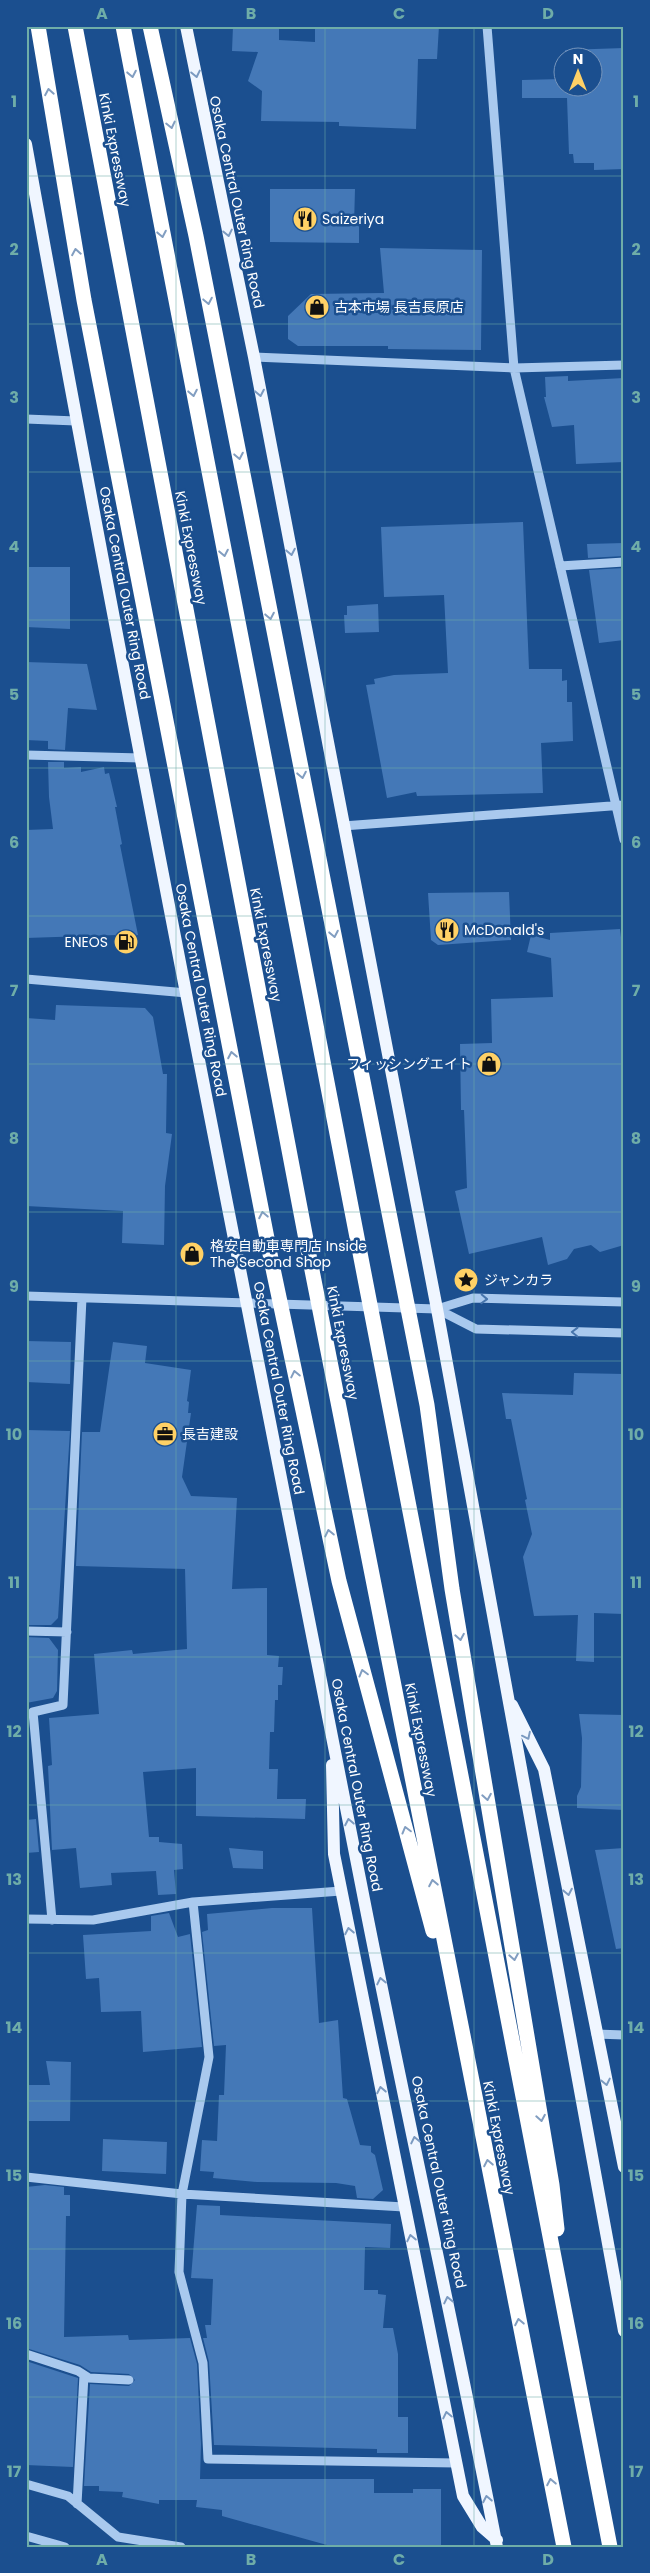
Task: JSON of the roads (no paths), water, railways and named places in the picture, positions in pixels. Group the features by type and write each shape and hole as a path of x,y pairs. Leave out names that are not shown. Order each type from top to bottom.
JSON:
{"highway":[{"path":"38,26 84,300 272,1264 338,1581 468,2063"},
{"name":"Kinki Expressway","path":"75,26 309,1255 564,2547"},
{"path":"123,26 610,2547"},
{"path":"150,26 196,236 427,1405 452,1589 552,2185 571,2347"},
{"path":"556,2510 560,2547"}],"main road":[{"name":"Osaka Central Outer Ring Road","path":"186,26 254,357 437,1308 623,2328"},
{"name":"Osaka Central Outer Ring Road","path":"26,144 76,421 246,1303 362,1888 458,2347 497,2547"},
{"path":"506,1692 544,1769 624,2167"},
{"path":"331,1728 334,1854 456,2463 469,2509 482,2527 504,2547"}],"street":[{"path":"487,26 514,368 560,566 620,806 624,840"},
{"path":"254,357 514,368 624,365"},
{"path":"26,419 76,421"},
{"path":"560,566 624,562"},
{"path":"26,755 141,758"},
{"path":"343,826 620,806"},
{"path":"26,979 186,993"},
{"path":"26,1296 437,1308 473,1298 624,1302"},
{"path":"52,1920 33,1712 63,1704 82,1298"},
{"path":"437,1308 476,1329 624,1333"},
{"path":"26,1632 67,1632"},
{"path":"26,1919 93,1920 193,1902 341,1891"},
{"path":"193,1902 209,2057 182,2194 178,2272 202,2363 208,2458 456,2463"},
{"path":"596,2034 624,2035"},
{"path":"26,2177 182,2194 404,2206"},
{"path":"26,2354 89,2378 129,2380"},
{"path":"77,2504 84,2375"},
{"path":"26,2484 68,2496 118,2537 181,2547"},
{"path":"26,2536 65,2547"}],"place":[{"name":"Saizeriya","path":"305,219"},
{"name":"古本市場 長吉長原店","path":"317,307"},
{"name":"McDonald's","path":"447,930"},
{"name":"ENEOS","path":"126,942"},
{"name":"フィッシングエイト","path":"489,1064"},
{"name":"格安自動車専門店 Inside The Second Shop","path":"192,1254"},
{"name":"ジャンカラ","path":"466,1280"},
{"name":"長吉建設","path":"165,1434"}]}
